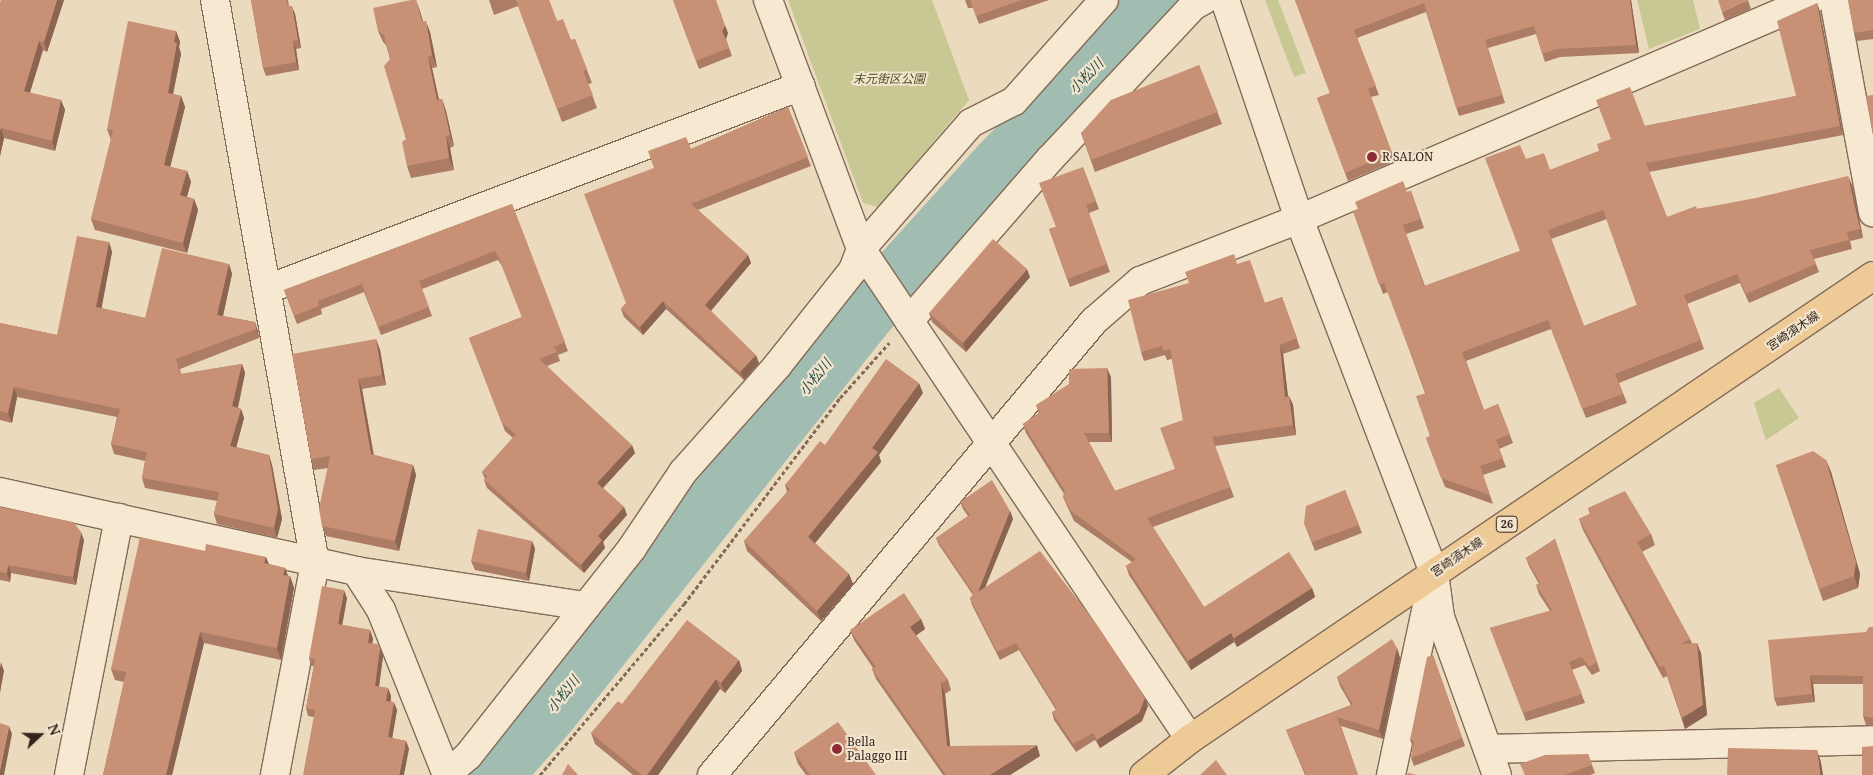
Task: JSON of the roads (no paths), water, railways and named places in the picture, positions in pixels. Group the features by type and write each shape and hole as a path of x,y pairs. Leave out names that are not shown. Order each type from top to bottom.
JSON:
{"main road":[{"name":"宮崎須木線","path":"1144,775 1190,739 1873,276"}],"street":[{"path":"214,0 268,289 315,563 275,775"},
{"path":"768,0 861,249 990,444 1190,739"},
{"path":"356,571 381,610 446,775 468,756 632,548 683,472 778,366 853,270 861,249 971,123 1014,101 1104,0"},
{"path":"909,320 1050,159 1193,6 1204,0"},
{"path":"1225,0 1299,218 1434,573 1440,617 1497,775"},
{"path":"712,775 1094,321 1140,281 1299,218 1811,0"},
{"path":"1834,0 1873,212"},
{"path":"268,289 801,86"},
{"path":"0,492 356,571 586,606"},
{"path":"69,775 119,518"},
{"path":"1391,775 1434,573"},
{"path":"1488,749 1873,740"}],"waterway":[{"name":"小松川","path":"494,775 550,711 868,311 999,166 1160,0"}],"place":[{"name":"R SALON","path":"1372,157"},
{"name":"Bella Palaggo III","path":"837,749"}],"park label":[{"name":"末元街区公園","path":"889,79"}]}
